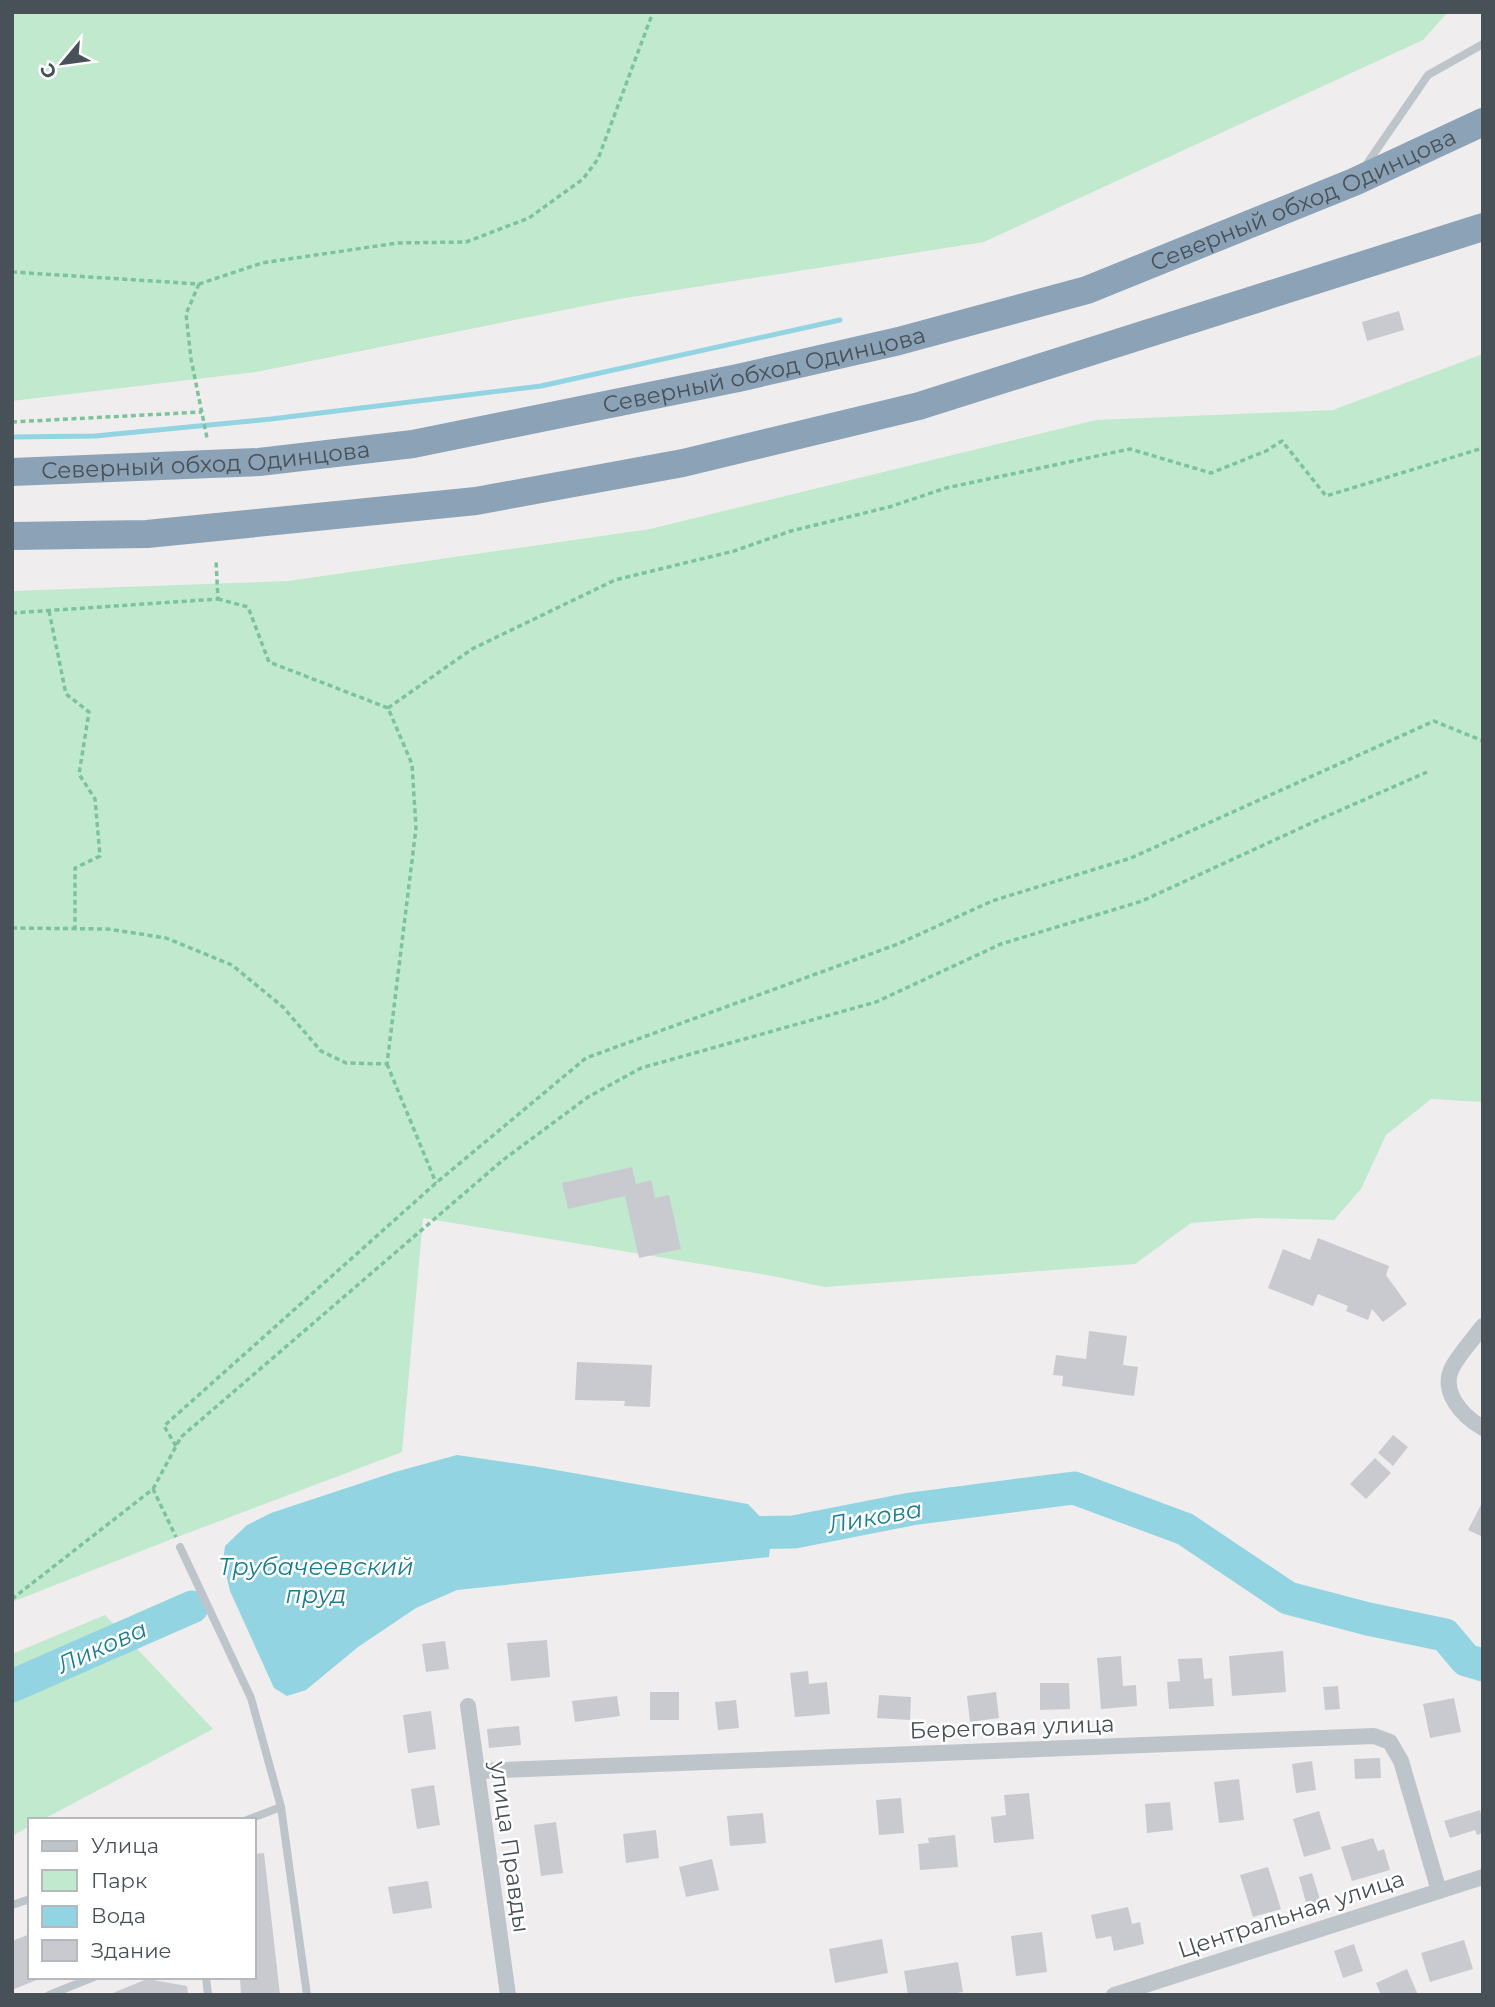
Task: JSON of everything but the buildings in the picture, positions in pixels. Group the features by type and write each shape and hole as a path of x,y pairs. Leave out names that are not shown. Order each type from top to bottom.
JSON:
{"highway":[{"name":"Северный обход Одинцова","path":"12,472 259,462 413,444 724,381 899,341 1087,290 1354,182 1483,122"},
{"path":"12,536 147,534 476,501 683,463 919,406 1483,227"}],"street":[{"path":"1483,1326 1453,1366 1448,1378 1450,1394 1460,1410 1483,1428"},
{"name":"улица Правды","path":"468,1706 508,1995"},
{"name":"Береговая улица","path":"477,1771 1374,1736 1391,1742 1401,1761 1438,1891"},
{"name":"Центральная улица","path":"1114,1995 1483,1877"}],"lane":[{"path":"1354,182 1429,75 1483,44"},
{"path":"180,1547 251,1698 281,1807 307,1995"},
{"path":"252,1818 281,1807"},
{"path":"49,1995 89,1979"}],"path":[{"path":"12,272 198,284 262,262 397,243 466,242 529,218 583,179 598,159 653,12"},
{"path":"198,284 186,314 191,359 207,438"},
{"path":"12,422 202,412"},
{"path":"388,708 472,649 615,580 734,551 791,531 889,507 946,488 1130,449 1211,473 1266,451 1282,441 1326,496 1483,448"},
{"path":"216,560 218,599"},
{"path":"12,613 218,599 248,607 269,662 388,708 412,764 416,828 387,1064 436,1184"},
{"path":"49,611 66,694 89,712 79,774 95,799 100,856 75,867 75,929"},
{"path":"176,1446 164,1426 436,1184 586,1058 898,944 992,901 1131,858 1434,721 1483,741"},
{"path":"12,1599 153,1489 181,1437 191,1428 503,1160 588,1097 641,1068 876,1002 1001,944 1142,901 1427,772"},
{"path":"12,928 107,929 166,938 232,965 283,1007 321,1051 346,1063 387,1064"},
{"path":"153,1489 180,1547"}],"green space":[{"path":"12,12 1448,12 1423,40 984,242 619,299 256,372 12,401"},
{"path":"1483,354 1483,1102 1431,1099 1386,1135 1361,1189 1334,1220 1257,1218 1191,1223 1135,1264 824,1287 773,1276 423,1218 402,1452 12,1602 12,591 288,581 650,529 1096,420 1333,410"},
{"path":"105,1615 213,1729 46,1818 28,1818 28,1827 12,1836 12,1654"}],"water":[{"name":"Трубачеевский пруд","path":"457,1455 748,1504 760,1516 769,1532 769,1557 457,1590 416,1608 358,1647 306,1690 287,1696 274,1688 230,1591 223,1561 225,1546 247,1525 271,1513 395,1472"}],"waterway":[{"path":"12,437 95,436 271,419 541,386 840,320"},
{"name":"Ликова","path":"725,1533 794,1532 911,1509 1074,1488 1185,1529 1288,1598 1445,1635 1466,1660 1483,1665"},
{"name":"Ликова","path":"12,1686 192,1607"}]}
